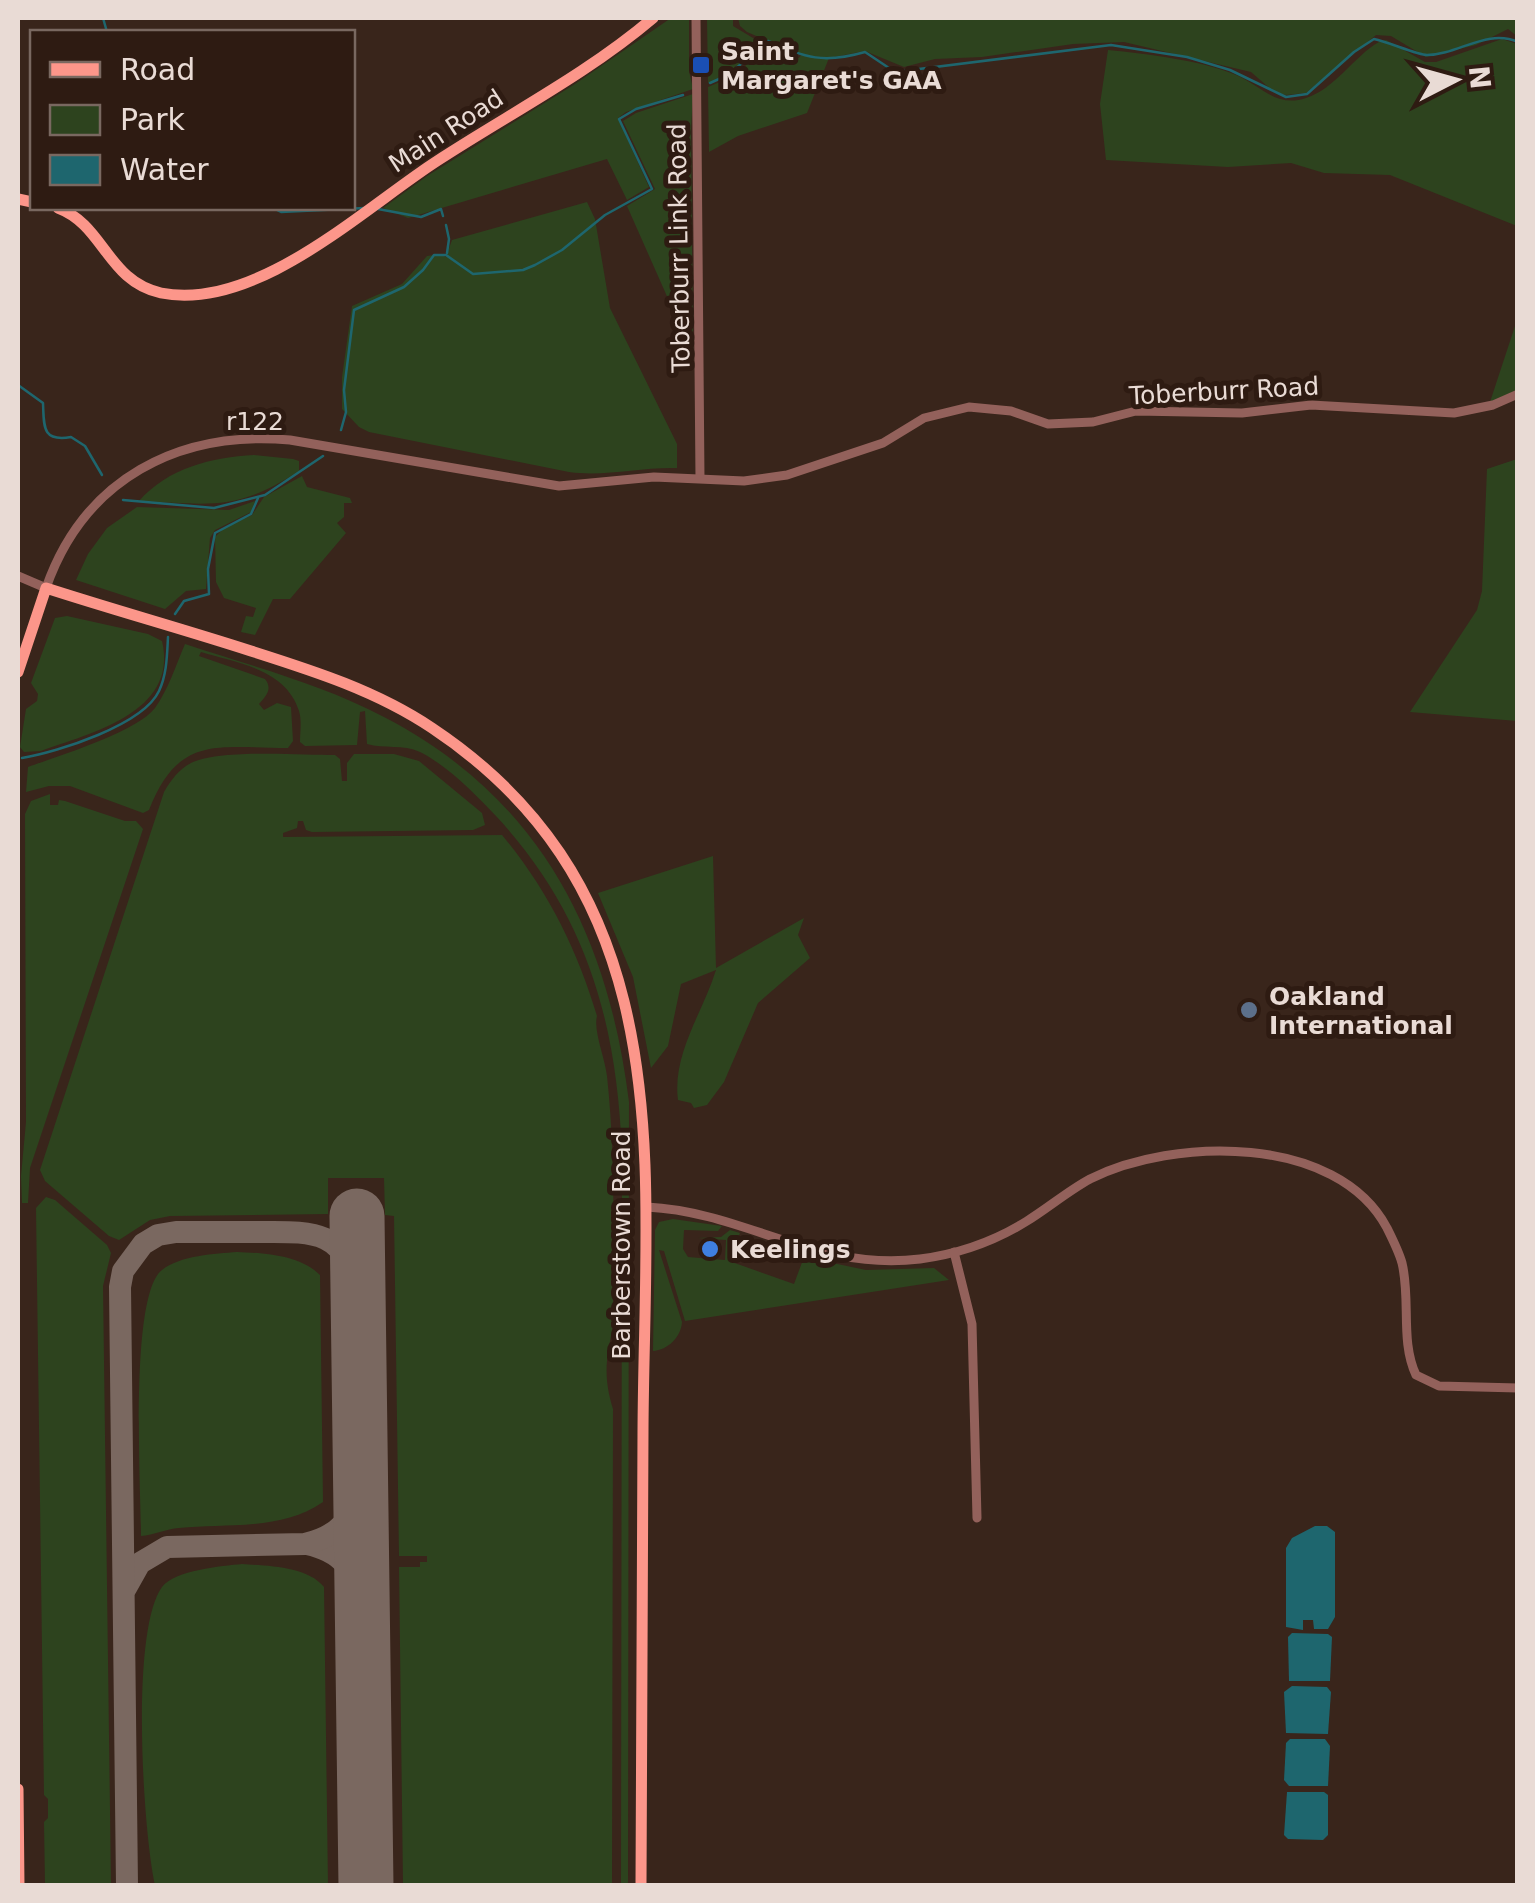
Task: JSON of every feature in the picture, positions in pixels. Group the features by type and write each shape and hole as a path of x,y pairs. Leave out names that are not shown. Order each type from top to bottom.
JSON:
{"main road":[{"name":"Main Road","path":"62,210 87,227 112,264 152,290 179,295 212,292 250,280 334,236 432,164 598,60 653,18"},
{"path":"18,672 46,588"},
{"name":"Barberstown Road","path":"46,588 354,686 430,727 515,798 573,874 607,942 622,984 637,1057 645,1135 642,1886"},
{"path":"18,1789 18,1886"}],"street":[{"name":"Toberburr Link Road","path":"696,18 700,478"},
{"name":"Toberburr Road","path":"528,481 586,486 654,477 744,481 788,475 883,442 924,418 969,407 1011,412 1048,424 1093,422 1136,411 1242,413 1311,405 1454,413 1493,405 1518,394"},
{"name":"r122","path":"46,588 65,544 93,507 116,485 171,454 218,440 255,436 305,442 528,481"},
{"path":"18,576 46,588"},
{"path":"647,1207 694,1212 847,1259 904,1260 954,1252 990,1240 1026,1222 1092,1178 1143,1160 1202,1152 1239,1152 1296,1161 1341,1182 1366,1201 1386,1226 1402,1263 1409,1351 1416,1376 1439,1386 1518,1388"},
{"path":"954,1252 972,1324 977,1518"}],"green space":[{"path":"671,18 689,18 693,89 618,118 649,187 627,200 607,159 408,218 383,208 427,176 575,84"},
{"path":"707,18 733,18 733,26 763,44 727,74 708,83"},
{"path":"738,18 1517,18 1518,37 1508,29 1476,45 1426,57 1391,36 1376,35 1306,93 1286,95 1274,92 1251,72 1124,42 935,59 904,67 865,51 829,58 807,113 738,136 709,152 708,87 734,76 768,45 799,58 801,55 747,32"},
{"path":"1502,39 1517,44 1517,226 1390,175 1324,173 1291,163 1228,167 1106,160 1100,104 1108,50 1206,65 1236,75 1278,98 1295,100 1316,94 1379,42 1386,40 1425,62 1436,62"},
{"path":"693,94 693,355 627,206 655,189 623,121"},
{"path":"587,202 595,219 610,308 677,444 677,468 569,472 369,432 342,409 342,377 352,306 402,284 427,256 446,257 452,240"},
{"path":"1517,320 1517,390 1490,402"},
{"path":"254,455 299,461 299,471 239,499 204,504 139,501 163,480 192,466"},
{"path":"1517,459 1517,721 1410,712 1477,610 1482,591 1487,469"},
{"path":"302,476 307,487 350,498 352,503 344,503 344,517 337,523 346,533 290,599 273,599 255,635 241,632 246,616 253,617 256,608 224,598 216,582 215,537 252,515 264,497"},
{"path":"255,501 251,512 215,530 210,538 206,589 186,591 165,609 76,580 88,554 107,528 137,507 229,510"},
{"path":"67,616 148,634 162,641 164,666 157,686 144,703 126,716 61,744 24,752 20,747 26,709 37,701 38,694 31,683 55,618"},
{"path":"185,644 336,695 384,717 438,750 485,788 525,830 557,876 583,927 604,982 629,1102 628,1885 621,1885 622,1154 613,1060 591,973 575,931 527,853 461,781 420,752 367,744 365,711 360,712 357,745 305,746 300,742 300,715 293,697 272,677 244,664 201,652 199,656 265,679 268,689 259,704 264,710 277,703 291,707 293,741 288,748 221,748 187,757 173,768 149,810 143,813 70,786 26,792 28,767 96,742 146,717 164,693"},
{"path":"282,754 335,755 340,759 342,781 347,781 347,763 354,754 394,754 419,761 482,813 485,825 473,830 312,832 306,830 303,821 298,821 297,828 283,833 283,837 502,835 559,921 597,1016 607,1076 613,1170 613,1327 607,1368 613,1409 612,1885 403,1885 399,1567 420,1567 420,1562 427,1562 427,1556 399,1556 394,1216 385,1215 384,1178 328,1178 328,1214 170,1216 150,1220 119,1240 109,1236 45,1181 40,1170 164,792 172,779 187,765 204,759"},
{"path":"50,794 50,805 65,801 136,821 143,829 30,1168 28,1203 22,1203 26,1122 25,814 31,801"},
{"path":"713,856 716,968 804,918 798,935 810,958 758,1003 724,1082 707,1105 694,1108 691,1103 678,1100 677,1083 684,1050 716,970 681,984 668,1046 651,1068 633,977 598,893"},
{"path":"46,1197 55,1200 107,1245 111,1253 103,1286 111,1885 45,1885 44,1822 48,1818 48,1799 44,1795 36,1208"},
{"path":"673,1219 722,1226 718,1231 684,1230 683,1249 688,1257 725,1260 726,1240 698,1238 721,1237 730,1230 740,1233 729,1261 794,1284 804,1257 866,1270 934,1268 949,1280 685,1321 664,1251 659,1250 682,1322 673,1342 653,1351 655,1230 659,1222"},
{"path":"237,1252 292,1259 320,1275 323,1502 272,1522 179,1528 141,1536 139,1396 145,1316 152,1287 162,1270 179,1261"},
{"path":"242,1564 297,1571 324,1587 328,1885 155,1885 142,1732 146,1645 152,1610 168,1581 199,1570"}],"water":[{"path":"1315,1526 1327,1526 1335,1532 1335,1617 1328,1629 1314,1629 1313,1620 1303,1620 1303,1630 1286,1627 1286,1548 1292,1538"},
{"path":"1292,1633 1332,1637 1330,1681 1289,1681 1288,1637"},
{"path":"1292,1686 1327,1687 1331,1692 1328,1734 1286,1733 1284,1692"},
{"path":"1290,1739 1325,1739 1330,1746 1328,1786 1289,1786 1284,1780 1286,1743"},
{"path":"1287,1792 1328,1795 1328,1835 1323,1840 1288,1839 1284,1835"}],"waterway":[{"path":"103,18 106,30"},
{"path":"710,83 728,75 768,41 815,57 838,58 865,52 895,72 1111,45 1187,57 1230,70 1286,97 1307,94 1374,39 1427,55 1495,38 1518,42"},
{"path":"341,430 346,412 344,390 354,310 404,287 434,255 446,255 473,274 523,270 562,250 605,215 652,189 619,119 636,109 683,95"},
{"path":"355,208 365,208"},
{"path":"378,209 421,217 441,209 443,216"},
{"path":"277,210 323,210"},
{"path":"446,225 447,253"},
{"path":"18,385 43,403 46,431 55,437 71,437 85,446 102,475"},
{"path":"123,500 214,508 265,495 323,456"},
{"path":"175,614 184,601 209,594 208,569 215,533 251,514 258,498"},
{"path":"22,758 98,735 136,715 159,691 168,637"}],"taxiway":[{"path":"127,1886 120,1287 123,1271 143,1244 158,1235 292,1232 322,1237 334,1244 344,1254 358,1289"},
{"path":"126,1588 140,1563 167,1547 305,1544 327,1536 348,1517 360,1486"},
{"path":"307,1544 330,1552 346,1565 362,1606"}],"runway":[{"path":"357,1216 366,1886"}],"place":[{"name":"Saint Margaret's GAA","path":"701,65"},
{"name":"Oakland International","path":"1249,1010"},
{"name":"Keelings","path":"710,1249"}]}
